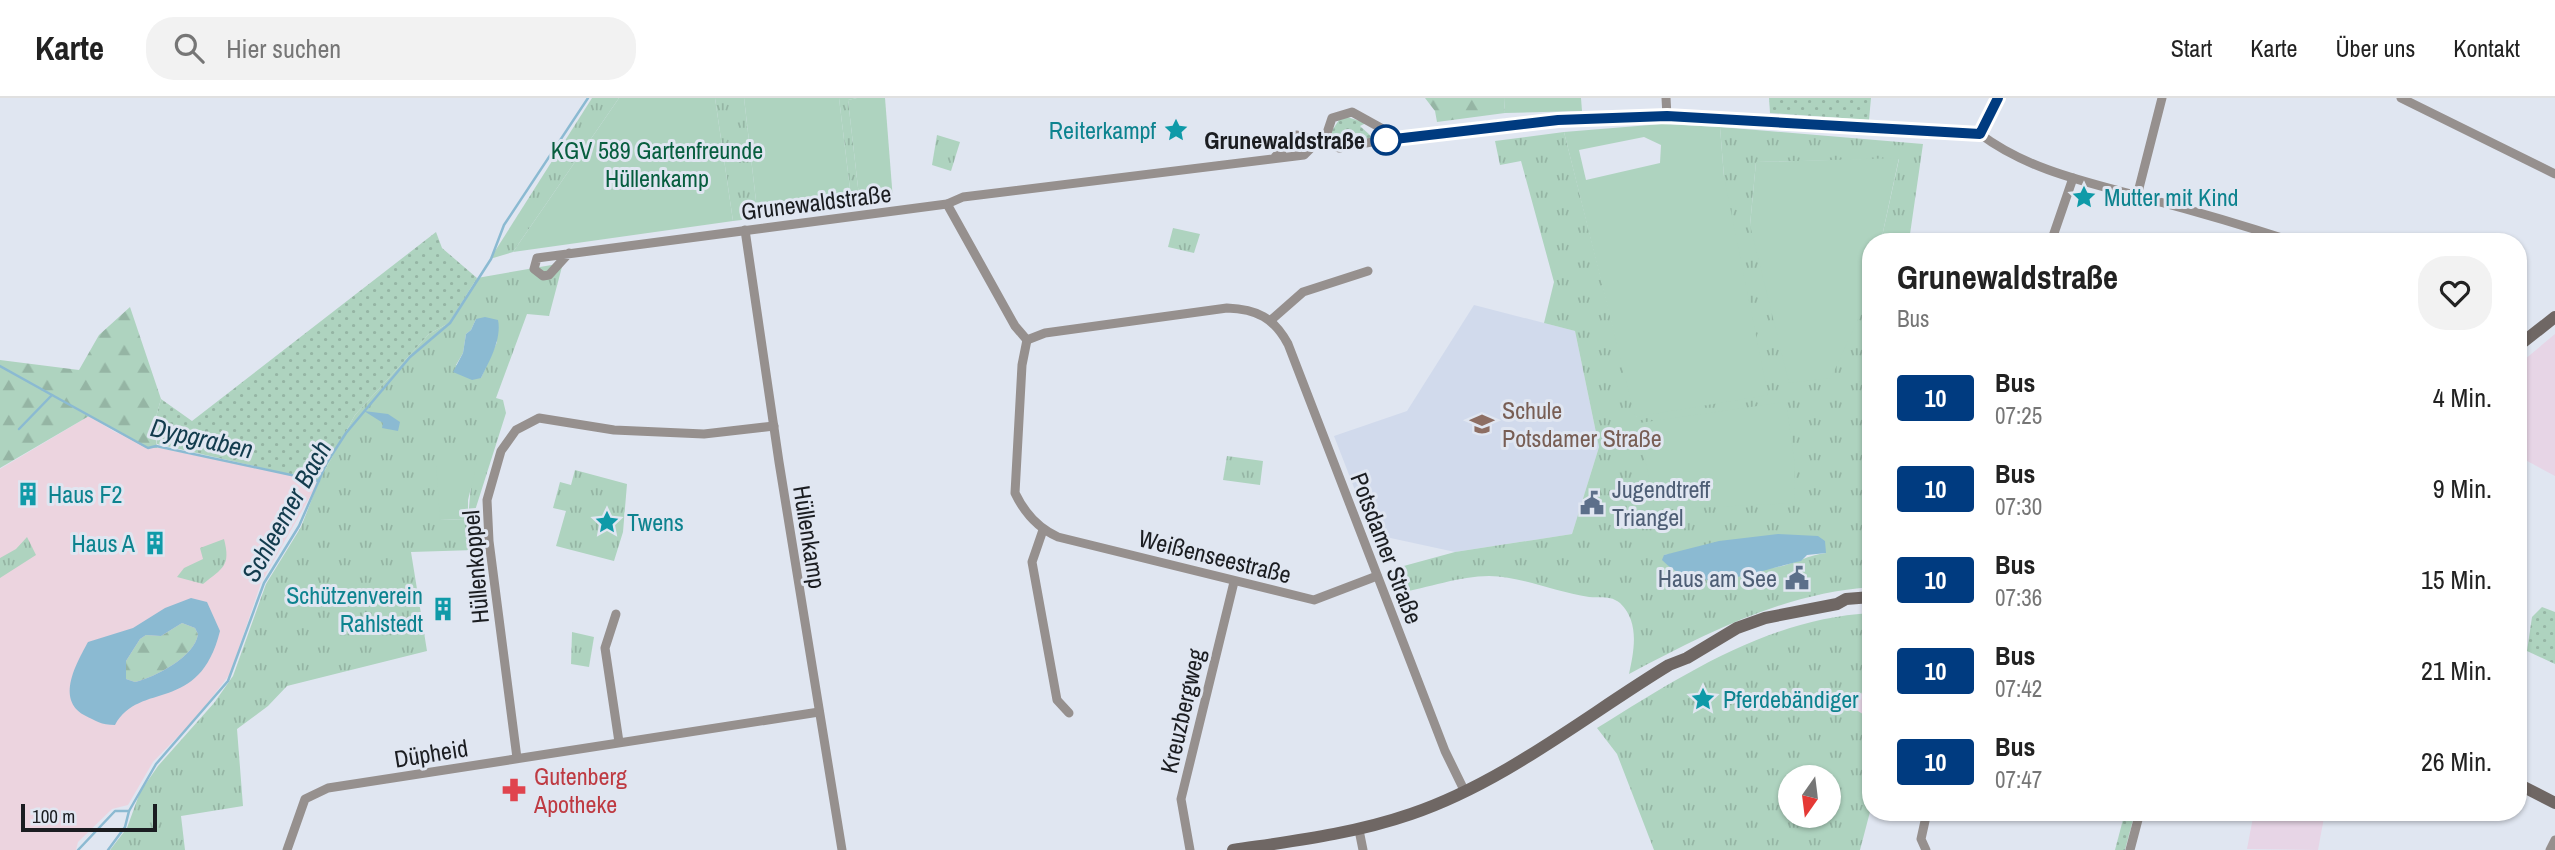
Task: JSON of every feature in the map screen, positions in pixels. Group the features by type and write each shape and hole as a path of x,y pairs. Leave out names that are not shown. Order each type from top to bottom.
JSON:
{"street":[{"path":"1666,98 1667,116"},
{"path":"1980,134 1998,98"},
{"path":"2137,196 2162,98"},
{"path":"2401,98 2555,174"},
{"path":"1399,138 1359,114 1343,113 1332,118 1326,136 1330,145 1339,148 1399,138 1573,119 1667,116 1980,134 2006,153 2073,178 2250,233"},
{"name":"Grunewaldstraße","path":"569,253 947,204 963,197 1275,157"},
{"path":"2054,233 2073,178"},
{"path":"947,204 1015,326 1027,340 1045,333 1227,308 1256,311 1271,320 1303,292 1368,271"},
{"name":"Hüllenkamp","path":"745,230 818,712 842,850"},
{"path":"2527,339 2555,317"},
{"name":"Potsdamer Straße","path":"1271,320 1288,344 1445,751 1465,792"},
{"name":"Weißenseestraße","path":"1027,340 1017,427 1015,493 1021,505 1043,530 1058,537 1314,600 1377,576"},
{"name":"Hüllenkoppel","path":"517,758 489,541 487,500 501,451 516,430 539,418 614,430 704,434 774,426"},
{"path":"1043,530 1032,562 1057,700 1069,713"},
{"name":"Kreuzbergweg","path":"1189,850 1181,799 1234,582"},
{"path":"1837,604 1846,599 1862,598"},
{"path":"1233,850 1359,830 1413,814 1465,792 1669,664 1781,616 1837,604 1862,604"},
{"path":"616,614 605,648 619,742"},
{"name":"Düpheid","path":"287,850 303,802 316,791 818,712"},
{"path":"2527,789 2555,803"},
{"path":"1925,821 1921,836 1926,850"},
{"path":"2130,850 2138,821"},
{"path":"1359,830 1363,850"},
{"path":"2550,850 2555,840"}],"shaded area":[{"name":"Schule Potsdamer Straße","path":"1474,305 1575,331 1599,447 1572,534 1455,552 1372,534 1334,436 1407,411"},
{"path":"2555,334 2555,476 2527,461 2527,357"},
{"path":"89,416 115,432 155,447 319,481 261,583 230,674 196,718 153,762 128,805 112,809 78,842 76,850 0,850 0,469"},
{"path":"1862,692 1862,714 1853,709"},
{"path":"2252,821 2323,821 2318,850 2247,849"}],"green space":[{"path":"592,98 619,98 513,252 490,259"},
{"name":"KGV 589 Gartenfreunde Hüllenkamp","path":"619,98 715,98 733,221 513,252"},
{"path":"715,98 744,98 758,218 733,221"},
{"path":"744,98 839,98 852,206 758,218"},
{"path":"839,98 857,98 848,100 860,205 852,206"},
{"path":"885,98 893,200 860,205 848,100"},
{"path":"1425,98 1504,98 1505,113 1437,122 1435,111"},
{"path":"1504,98 1581,98 1582,111 1505,113"},
{"path":"1769,98 1871,98 1869,120 1770,113"},
{"path":"1347,117 1366,123 1360,126 1371,136 1380,132 1384,136 1358,140 1361,133 1343,134 1338,142 1331,132 1339,120"},
{"path":"1662,124 1720,127 1724,177 1768,395 1635,417 1564,132","holes":["1644,137 1661,145 1660,163 1586,180 1579,150"]},
{"path":"1720,127 1923,144 1910,233 1883,233 1899,159 1756,162 1750,225 1862,299 1862,588 1806,598 1745,618 1629,674 1634,646 1633,628 1626,611 1613,599 1576,595 1515,579 1489,576 1455,580 1399,593 1389,570 1455,552 1572,534 1599,447 1575,331 1544,323 1554,282 1521,161 1500,165 1495,141 1564,132 1636,417 1724,177","holes":["1682,552 1826,553 1777,567 1757,568 1664,555"]},
{"path":"937,135 960,142 951,171 932,165"},
{"path":"1899,158 1883,233 1862,233 1862,311 1831,378 1789,383 1750,225 1756,162"},
{"path":"1173,228 1200,234 1194,253 1168,247"},
{"path":"436,232 442,248 477,278 449,323 429,334 355,415 319,481 157,444 154,424 161,399 192,421"},
{"path":"563,263 549,316 527,314 496,398 503,400 506,413 472,520 475,550 411,552 427,651 287,686 268,706 237,729 243,806 181,816 185,850 110,850 127,828 140,792 158,766 214,703 233,676 266,584 301,527 319,481 355,415 429,334 449,323 477,278","holes":["476,319 497,342 481,378 456,365 463,353 466,334","471,485 468,519 440,520"]},
{"path":"130,307 161,399 154,424 157,448 146,448 89,416 0,468 0,360 79,370 99,335"},
{"path":"1786,402 1795,465 1794,503 1654,510 1639,423"},
{"path":"1227,456 1263,461 1260,485 1223,480"},
{"path":"436,463 477,463 468,500 468,519 440,520"},
{"path":"575,470 627,484 623,532 614,561 556,546 566,511 553,508 560,482 571,485"},
{"path":"27,537 36,555 0,578 0,558 16,549"},
{"path":"224,539 226,561 216,574 203,584 177,577 184,568 203,559 200,548"},
{"path":"2542,607 2555,612 2555,664 2527,651 2532,617"},
{"path":"1862,614 1862,692 1853,708 1862,714 1862,821 1868,821 1860,850 1654,850 1617,754 1597,728 1694,670 1761,638 1833,617"},
{"path":"182,623 195,628 198,634 190,651 153,676 135,682 126,679 126,661 140,639 146,635 161,636"},
{"path":"572,632 594,637 589,667 571,664"},
{"path":"2123,821 2133,821 2125,850 2115,850"}],"water":[{"path":"485,317 498,320 498,335 481,378 472,380 453,372 463,353 466,334 476,319"},
{"path":"364,411 388,414 400,422 398,431 382,428 383,423"},
{"path":"1778,534 1818,536 1825,541 1826,553 1807,555 1801,561 1747,575 1710,580 1693,578 1676,571 1662,560 1664,555 1719,541"},
{"path":"191,598 207,602 220,631 210,657 198,675 184,686 139,703 126,711 115,725 84,715 71,700 70,691 78,660 88,642 133,628 165,608","holes":["182,623 195,628 198,634 190,651 173,665 135,682 126,679 126,661 140,639 146,635 161,636"]}],"waterway":[{"name":"Schleemer Bach","path":"108,850 125,827 129,811 156,764 228,681 264,583 299,526 326,464 346,433 410,357 450,323 491,259 504,225 588,98"},
{"path":"0,366 52,395"},
{"name":"Dypgraben","path":"19,429 52,395 148,448 156,446 319,481"},
{"path":"78,850 115,811 129,811"}],"bus line":[{"name":"10","path":"1386,140 1558,120 1667,116 1980,134 1998,98"}],"place":[{"name":"Reiterkampf","path":"1176,130"},
{"name":"Grunewaldstraße","path":"1386,140"},
{"name":"Mutter mit Kind","path":"2084,197"},
{"name":"Schule Potsdamer Straße","path":"1482,424"},
{"name":"Haus F2","path":"28,494"},
{"name":"Jugendtreff Triangel","path":"1592,503"},
{"name":"Twens","path":"607,522"},
{"name":"Haus A","path":"155,543"},
{"name":"Haus am See","path":"1797,578"},
{"name":"Schützenverein Rahlstedt","path":"443,609"},
{"name":"Pferdebändiger","path":"1703,699"},
{"name":"Gutenberg Apotheke","path":"514,790"}]}
